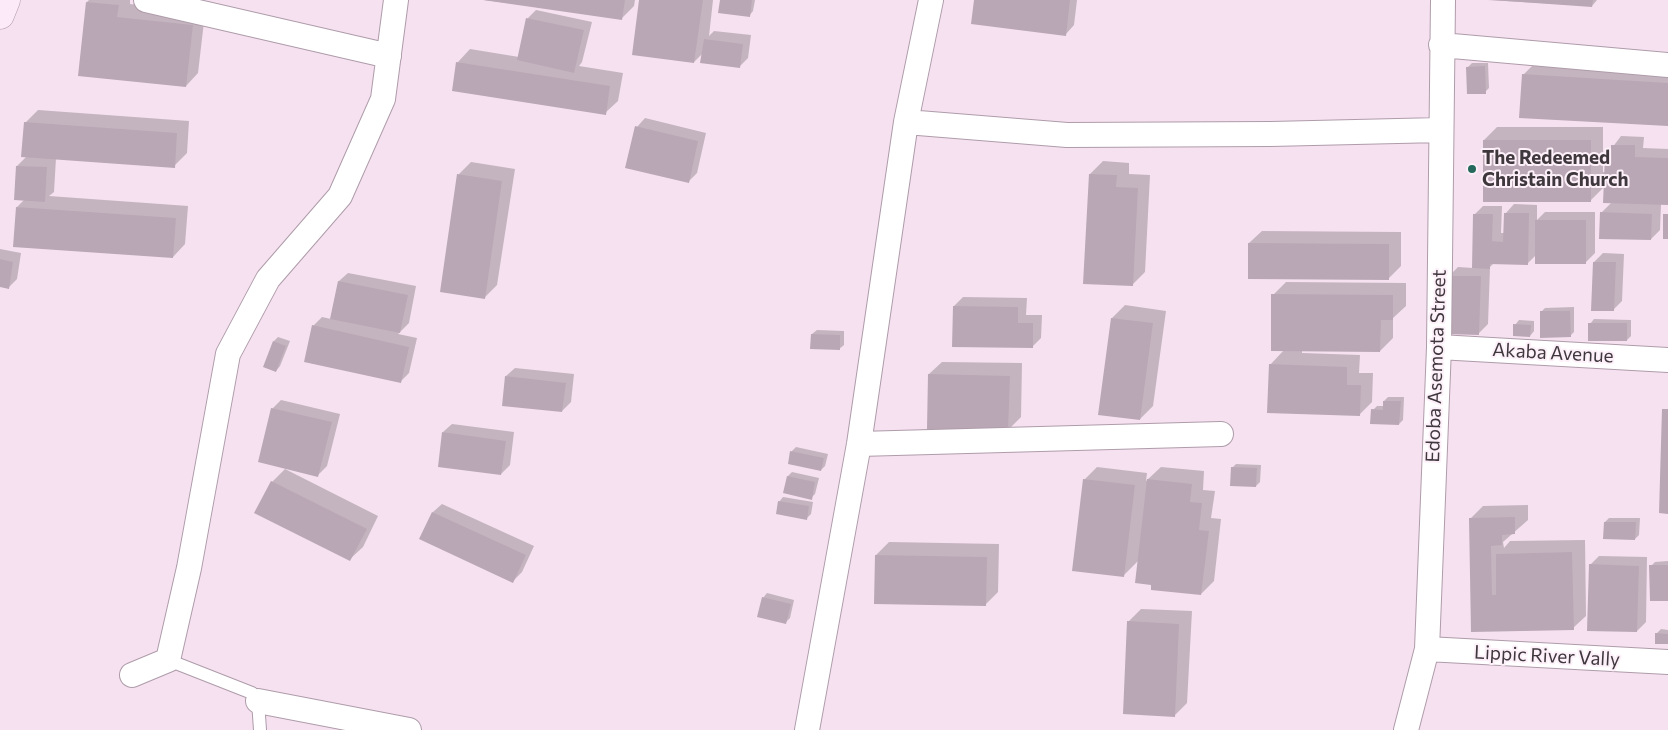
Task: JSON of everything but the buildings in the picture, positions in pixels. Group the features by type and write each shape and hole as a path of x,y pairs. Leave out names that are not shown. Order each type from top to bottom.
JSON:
{"main road":[{"path":"0,14 6,0"}],"street":[{"path":"146,0 389,56"},
{"path":"132,675 168,660 189,568 228,354 268,279 340,196 383,99 396,0"},
{"path":"807,730 859,444 906,122 932,0"},
{"name":"Edoba Asemota Street","path":"1406,730 1426,649 1438,347 1442,0"},
{"path":"1441,45 1668,65"},
{"path":"906,122 1067,135 1270,134 1440,130"},
{"name":"Akaba Avenue","path":"1438,347 1668,360"},
{"path":"859,444 1221,434"},
{"name":"Lippic River Vally","path":"1426,649 1668,662"},
{"path":"258,701 409,730"}],"lane":[{"path":"168,660 252,693 258,701 260,730"}],"place":[{"name":"The Redeemed Christain Church","path":"1472,169"}]}
